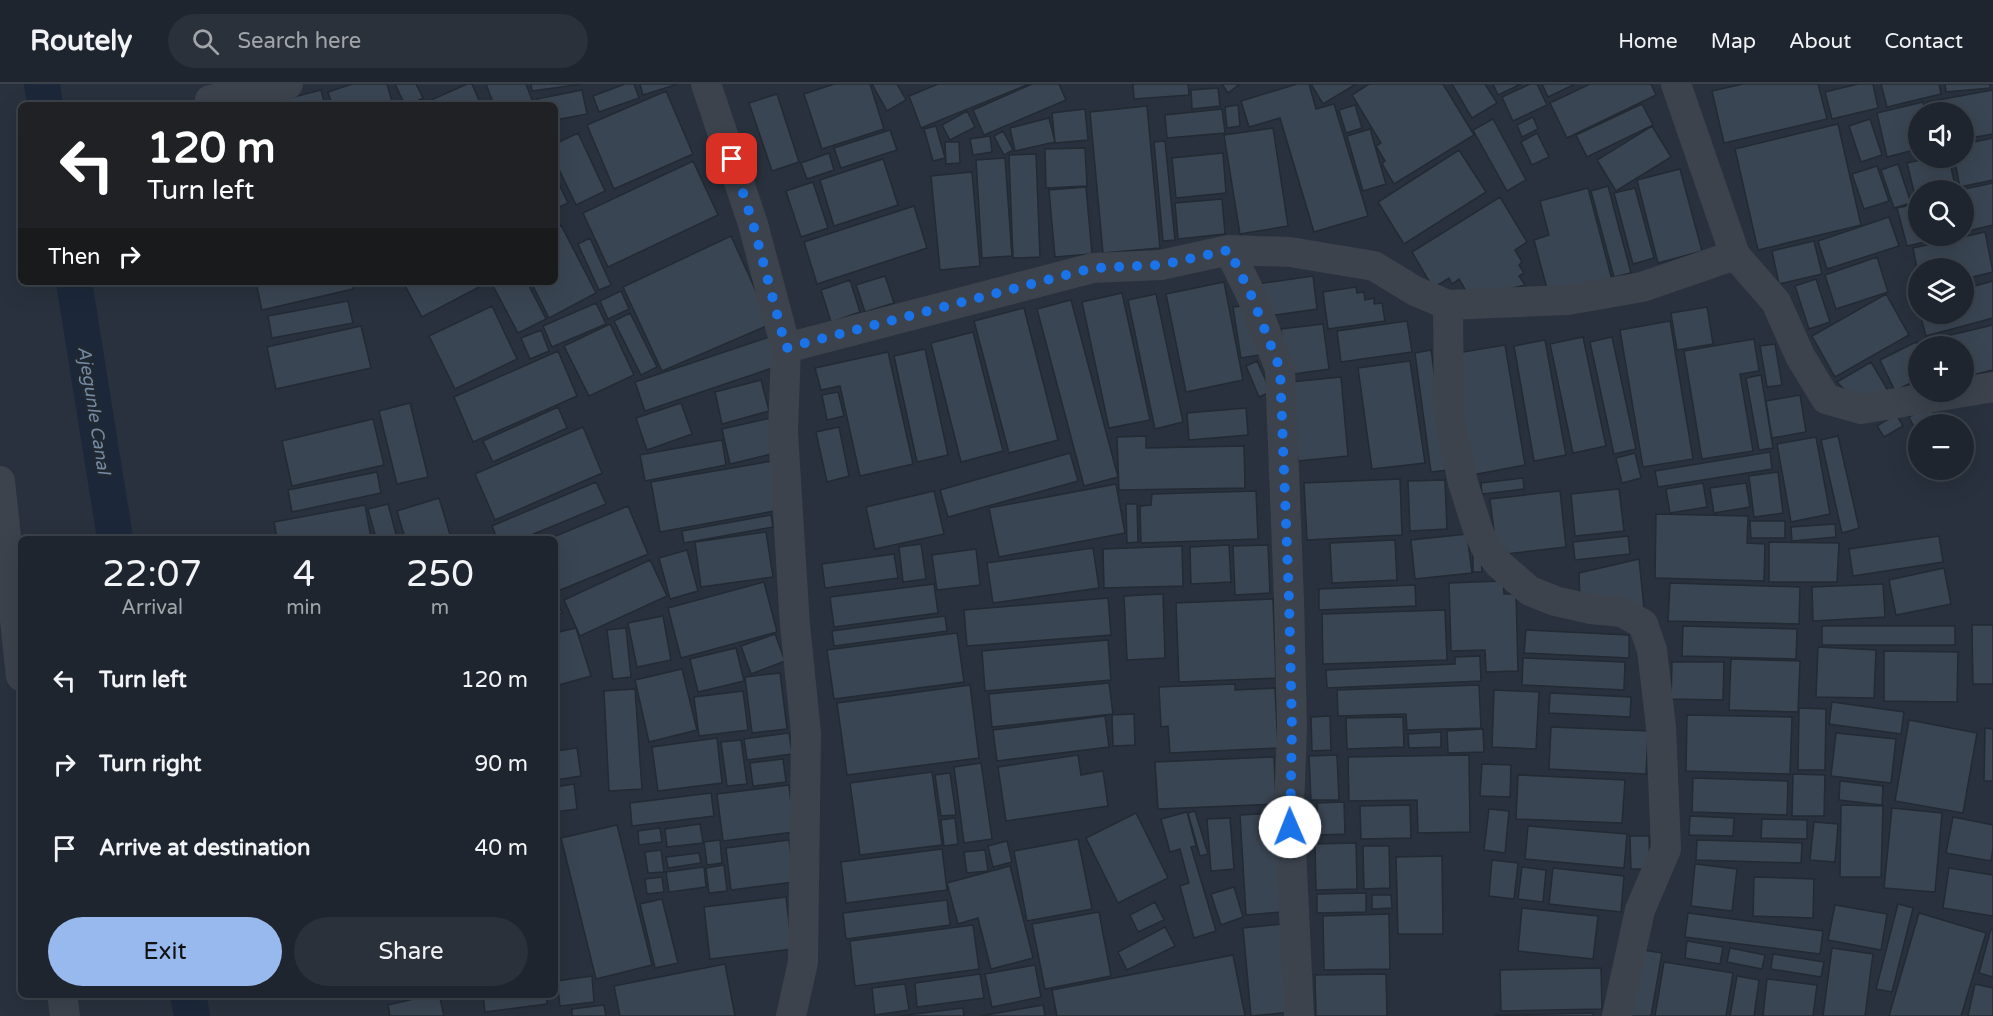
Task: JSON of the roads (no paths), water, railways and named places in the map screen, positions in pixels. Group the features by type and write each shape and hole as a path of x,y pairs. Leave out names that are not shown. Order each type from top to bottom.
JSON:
{"street":[{"path":"210,100 288,84"},
{"path":"706,84 753,224 786,348 783,432 795,626 806,732 803,962 791,1016"},
{"path":"1676,84 1735,255 1776,302 1800,356 1826,399 1861,409 1993,387"},
{"path":"786,348 1093,268 1161,265 1229,250 1290,252 1374,266 1415,291 1448,305 1579,298 1642,287 1735,255"},
{"path":"1229,250 1252,297 1280,369 1290,611 1292,728 1289,817 1299,1016"},
{"path":"1448,305 1449,416 1463,483 1486,548 1500,565 1530,591 1556,602 1590,609 1622,612 1643,624 1652,650 1661,727 1666,849 1640,910 1617,1016"},
{"path":"0,482 4,567 18,657"},
{"path":"63,998 65,1016"}],"waterway":[{"name":"Ajegunle Canal","path":"42,84 45,102"},
{"name":"Ajegunle Canal","path":"74,285 115,536"},
{"name":"Ajegunle Canal","path":"189,998 192,1016"}]}
